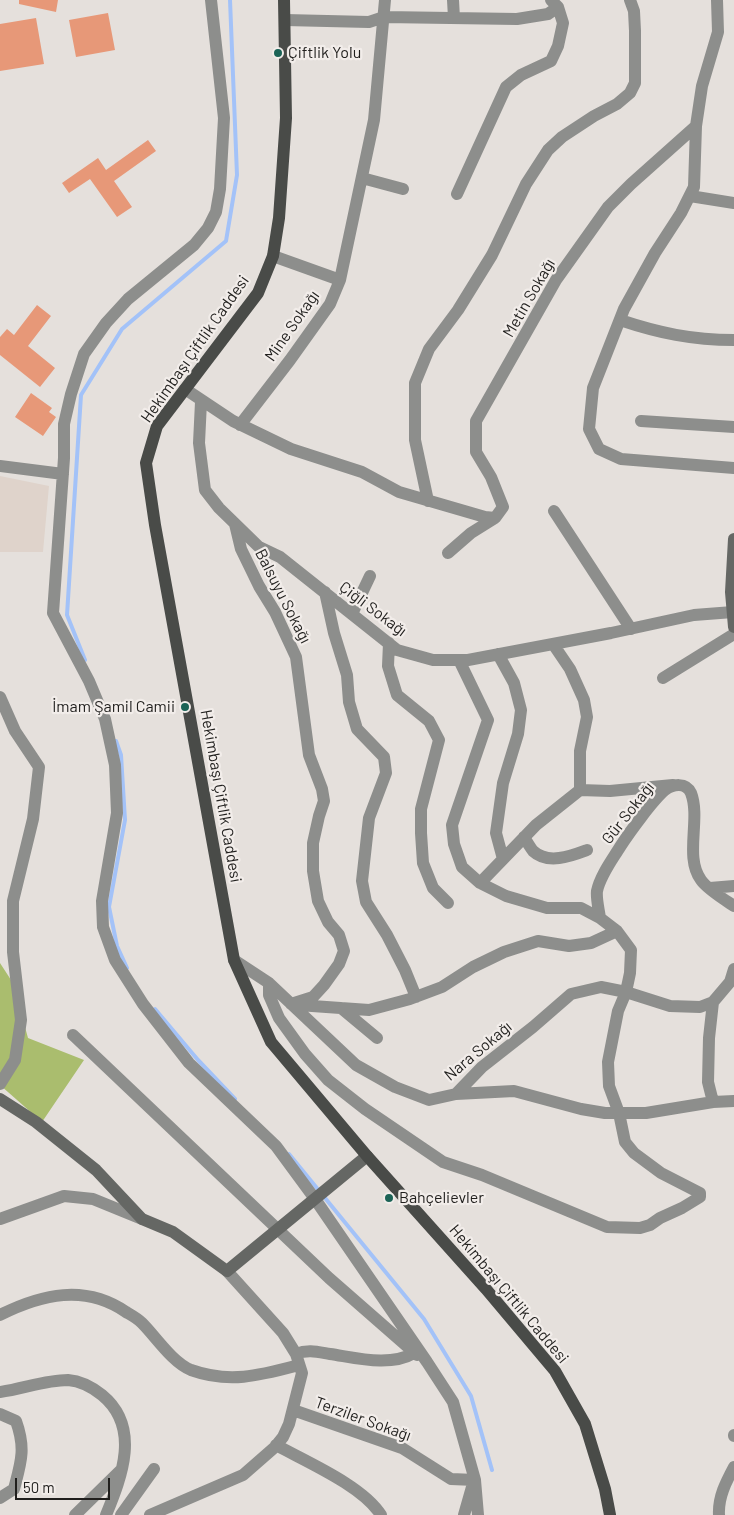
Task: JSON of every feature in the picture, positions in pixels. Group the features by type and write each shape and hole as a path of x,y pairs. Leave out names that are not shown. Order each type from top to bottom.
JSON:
{"main road":[{"name":"Hekimbaşı Çiftlik Caddesi","path":"284,0 286,118 279,218 273,256 258,293 157,426 146,463 154,525 234,960 271,1042 367,1156 555,1371 585,1424 605,1489 610,1515"}],"street":[{"path":"210,0 224,118 220,189 216,212 208,228 194,245 128,299 106,323 84,354 71,394 64,424 63,474 54,613 89,681 106,720 115,765 117,813 102,901 104,927 115,960 142,1004 189,1063 276,1146 321,1195 428,1362 453,1402 475,1480 478,1515"},
{"name":"Mine Sokağı","path":"240,424 290,360 330,304 340,280 374,120 385,0"},
{"path":"453,0 454,18"},
{"path":"428,501 415,440 414,383 430,349 458,310 492,255 526,184 548,150 562,137 594,116 617,104 630,93 636,83 634,12 630,0"},
{"path":"717,0 718,32 702,86 696,126 694,187 681,213 655,253 624,309 593,388 589,429 599,449 621,459 734,468"},
{"path":"285,20 369,22 384,17 517,19 548,14 554,4"},
{"path":"457,194 506,87 521,75 551,61 558,46 563,23 554,4"},
{"name":"Metin Sokağı","path":"496,518 503,507 491,477 476,452 476,421 556,280 608,207 630,184 696,126"},
{"path":"362,178 403,189"},
{"path":"690,196 734,203"},
{"path":"273,256 340,280"},
{"path":"620,320 650,330 705,340 734,340"},
{"path":"185,390 201,402 240,424 291,449 362,472 400,492 485,517 496,518"},
{"name":"Çiğli Sokağı","path":"201,402 199,443 205,490 219,508 259,547 280,557 397,650 433,660 459,660 553,644 694,615 733,612"},
{"path":"641,421 734,427"},
{"path":"0,466 63,474"},
{"path":"554,511 631,628"},
{"path":"448,553 471,533 496,518"},
{"name":"Balsuyu Sokağı","path":"235,524 241,549 259,586 275,612 296,657 309,756 322,789 324,802 313,843 313,871 318,900 328,922 339,936 344,951 339,964 313,997 291,1004"},
{"path":"734,538 731,592 734,628"},
{"path":"352,614 370,576"},
{"path":"325,592 334,634 347,675 349,702 357,729 384,757 386,774 369,818 362,881 366,902 387,935 416,997"},
{"path":"663,678 734,634"},
{"path":"389,643 388,666 397,695 429,721 439,740 421,809 420,833 423,863 426,871 433,888 448,903"},
{"path":"553,644 570,669 584,700 587,717 580,751 580,790"},
{"path":"498,654 514,683 521,710 518,734 503,783 496,833 503,859"},
{"path":"269,984 269,995 279,1018 305,1054 328,1080 443,1162 482,1175 607,1227 640,1228 650,1225 700,1197 700,1193 661,1173 634,1153 625,1142 609,1086 608,1062 618,1011 626,992 630,973 631,950 617,931 600,918 581,908 548,908 506,896 480,883 462,867 454,844 452,825 488,720 459,660"},
{"path":"0,697 15,731 39,767 33,820 13,901 12,952 21,1020 15,1060 0,1084"},
{"path":"480,883 536,825 580,790 610,791 673,785"},
{"name":"Gür Sokağı","path":"600,918 597,892 603,875 625,840 664,790 673,785 682,785 688,788 691,794 695,828 693,861 701,880 734,906"},
{"path":"524,837 534,851 543,856 565,858 587,850"},
{"path":"710,888 734,886"},
{"path":"291,1004 369,1010 416,997 442,987 480,963 504,952 538,941 569,946 590,943 617,931"},
{"name":"Nara Sokağı","path":"234,960 269,984 356,1065 395,1087 429,1100 456,1094 482,1066 571,994 601,987 626,992 670,1006 700,1007 713,1002"},
{"path":"713,1102 708,1082 709,1038 713,1002 730,982 734,970"},
{"path":"340,1008 377,1038"},
{"path":"73,1035 329,1278 414,1353 428,1362"},
{"path":"456,1094 514,1091 605,1114 646,1113 713,1102 734,1101"},
{"path":"0,1099 36,1122 96,1170 142,1219"},
{"path":"227,1271 367,1156"},
{"path":"0,1219 64,1196 93,1199 173,1232 227,1271 283,1333 298,1360 302,1373 283,1437 255,1467 244,1475 150,1515"},
{"path":"0,1315 17,1306 59,1294 90,1296 112,1302 141,1322 161,1345 189,1369 227,1378 251,1377 298,1360 303,1351 379,1360 403,1358 414,1353"},
{"path":"0,1392 18,1390 45,1382 70,1380 89,1385 117,1410 126,1448 117,1489 106,1515"},
{"name":"Terziler Sokağı","path":"292,1410 402,1448 450,1479 475,1480"},
{"path":"0,1414 16,1421 22,1436 22,1459 14,1489 0,1498"},
{"path":"276,1445 351,1486 376,1506 381,1515"},
{"path":"74,1515 123,1467"},
{"path":"719,1515 718,1508 723,1487 734,1467"},
{"path":"122,1515 154,1469"},
{"path":"464,1515 475,1480"}],"shaded area":[{"path":"0,476 49,486 43,552 0,552"}],"green space":[{"path":"0,963 13,983 28,1038 84,1060 42,1122 0,1085"}],"building":[{"path":"19,0 58,0 56,12 19,4"},
{"path":"108,13 115,50 76,57 69,20"},
{"path":"36,18 44,64 0,71 0,24"},
{"path":"148,140 156,151 114,181 132,207 117,217 90,179 69,193 62,183 98,158 106,170"},
{"path":"37,305 51,316 28,346 55,368 40,387 0,355 0,337 7,329 14,335"},
{"path":"31,393 52,408 49,412 56,417 43,436 15,417"}],"waterway":[{"path":"85,660 67,615 81,395 122,329 226,241 237,175 230,0"},
{"path":"116,741 121,755 125,820 109,907 117,946 127,968"},
{"path":"155,1009 198,1060 235,1099"},
{"path":"289,1154 424,1319 471,1396 492,1470"}],"place":[{"name":"Çiftlik Yolu","path":"278,53"},
{"name":"İmam Şamil Camii","path":"185,707"},
{"name":"Bahçelievler","path":"389,1198"}]}
